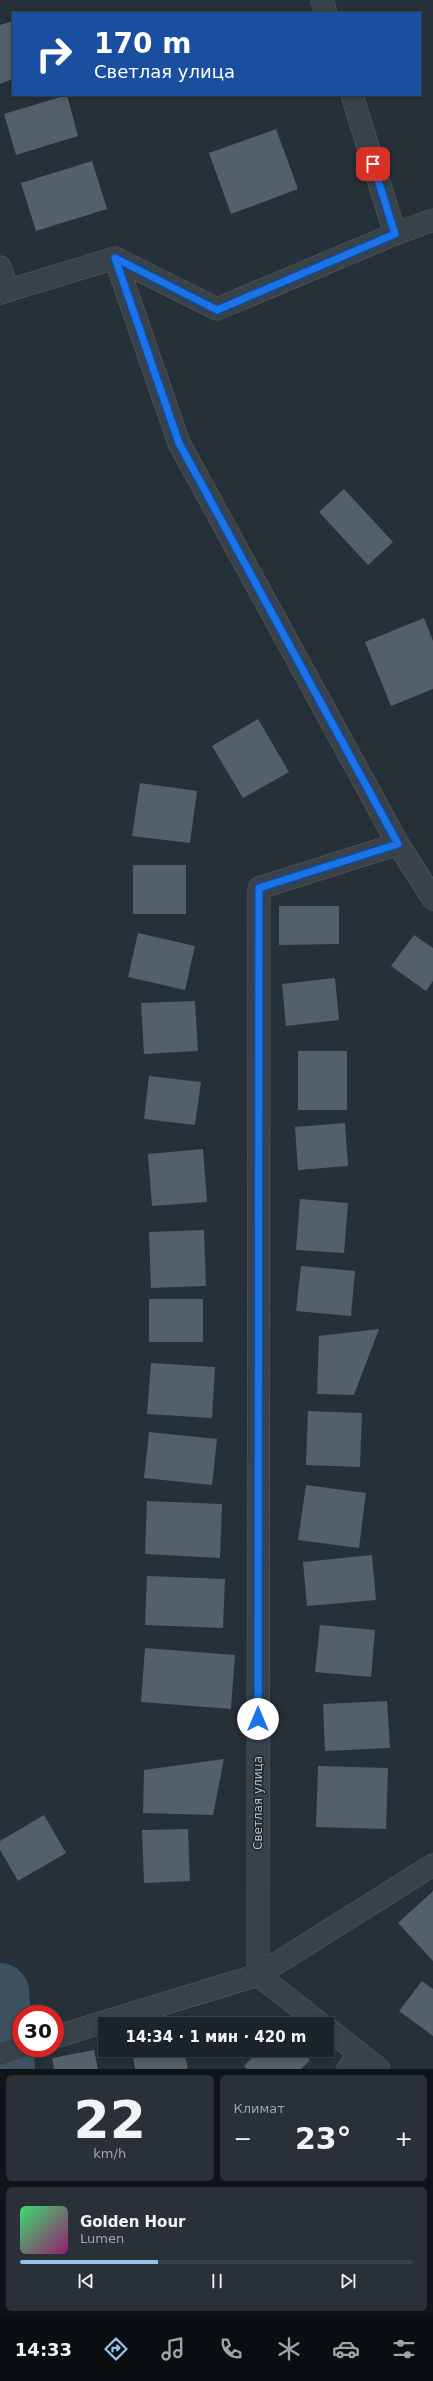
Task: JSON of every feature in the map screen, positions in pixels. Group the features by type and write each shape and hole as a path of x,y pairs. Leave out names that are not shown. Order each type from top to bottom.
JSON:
{"street":[{"path":"322,0 326,12"},
{"path":"352,96 395,234"},
{"path":"0,267 4,292 115,258 217,310 395,234 433,220"},
{"path":"115,258 179,443 398,844 433,899"},
{"name":"Светлая улица","path":"258,1975 259,888 398,844"},
{"path":"64,2034 258,1975 433,1865"},
{"path":"258,1975 312,2017"},
{"path":"334,2037 353,2061 380,2069"},
{"path":"0,2054 12,2050"}],"building":[{"path":"12,21 12,79 0,84 0,25"},
{"path":"67,96 78,136 16,155 4,114"},
{"path":"276,129 298,189 231,214 209,153"},
{"path":"92,161 107,209 36,231 21,183"},
{"path":"344,489 393,542 368,565 319,512"},
{"path":"424,618 433,641 433,689 391,706 365,642"},
{"path":"258,719 289,772 243,798 212,746"},
{"path":"140,783 197,791 190,843 132,836"},
{"path":"133,865 186,865 186,914 133,914"},
{"path":"279,906 339,906 339,944 279,945"},
{"path":"138,933 195,946 185,990 128,977"},
{"path":"414,935 433,948 433,981 426,991 391,966"},
{"path":"335,978 339,1020 286,1026 282,984"},
{"path":"195,1001 198,1051 144,1054 141,1003"},
{"path":"298,1051 347,1051 347,1110 298,1110"},
{"path":"149,1076 201,1082 195,1125 144,1119"},
{"path":"345,1123 348,1166 298,1170 295,1127"},
{"path":"203,1149 207,1202 152,1206 148,1154"},
{"path":"300,1199 348,1203 344,1253 296,1250"},
{"path":"204,1230 206,1286 151,1288 149,1232"},
{"path":"301,1266 355,1271 351,1316 296,1311"},
{"path":"149,1299 203,1299 203,1342 149,1342"},
{"path":"379,1329 354,1395 317,1394 319,1336"},
{"path":"151,1363 215,1367 212,1418 147,1414"},
{"path":"308,1411 362,1413 360,1467 306,1465"},
{"path":"149,1432 217,1439 212,1485 144,1478"},
{"path":"306,1485 366,1493 359,1548 298,1540"},
{"path":"147,1501 222,1504 220,1558 145,1554"},
{"path":"372,1555 376,1600 307,1606 303,1562"},
{"path":"147,1576 225,1579 223,1628 145,1625"},
{"path":"320,1625 375,1630 371,1677 315,1672"},
{"path":"145,1648 235,1655 231,1709 141,1702"},
{"path":"387,1701 390,1748 325,1751 323,1704"},
{"path":"224,1759 213,1815 143,1813 144,1770"},
{"path":"318,1766 388,1768 386,1829 316,1827"},
{"path":"44,1815 66,1853 18,1881 0,1850 0,1841"},
{"path":"188,1829 190,1881 144,1883 142,1830"},
{"path":"433,1891 433,1961 398,1923"},
{"path":"422,1981 433,1989 433,2036 399,2011"},
{"path":"94,2050 98,2069 54,2069 52,2058 64,2057 64,2056"},
{"path":"133,2057 185,2057 188,2069 135,2069"},
{"path":"252,2057 307,2057 310,2060 301,2069 247,2069 244,2066"}],"waterway":[{"path":"0,1992 6,2069"}],"route":[{"path":"258,1719 259,888 398,844 179,443 115,258 217,310 395,234 373,164"}]}
